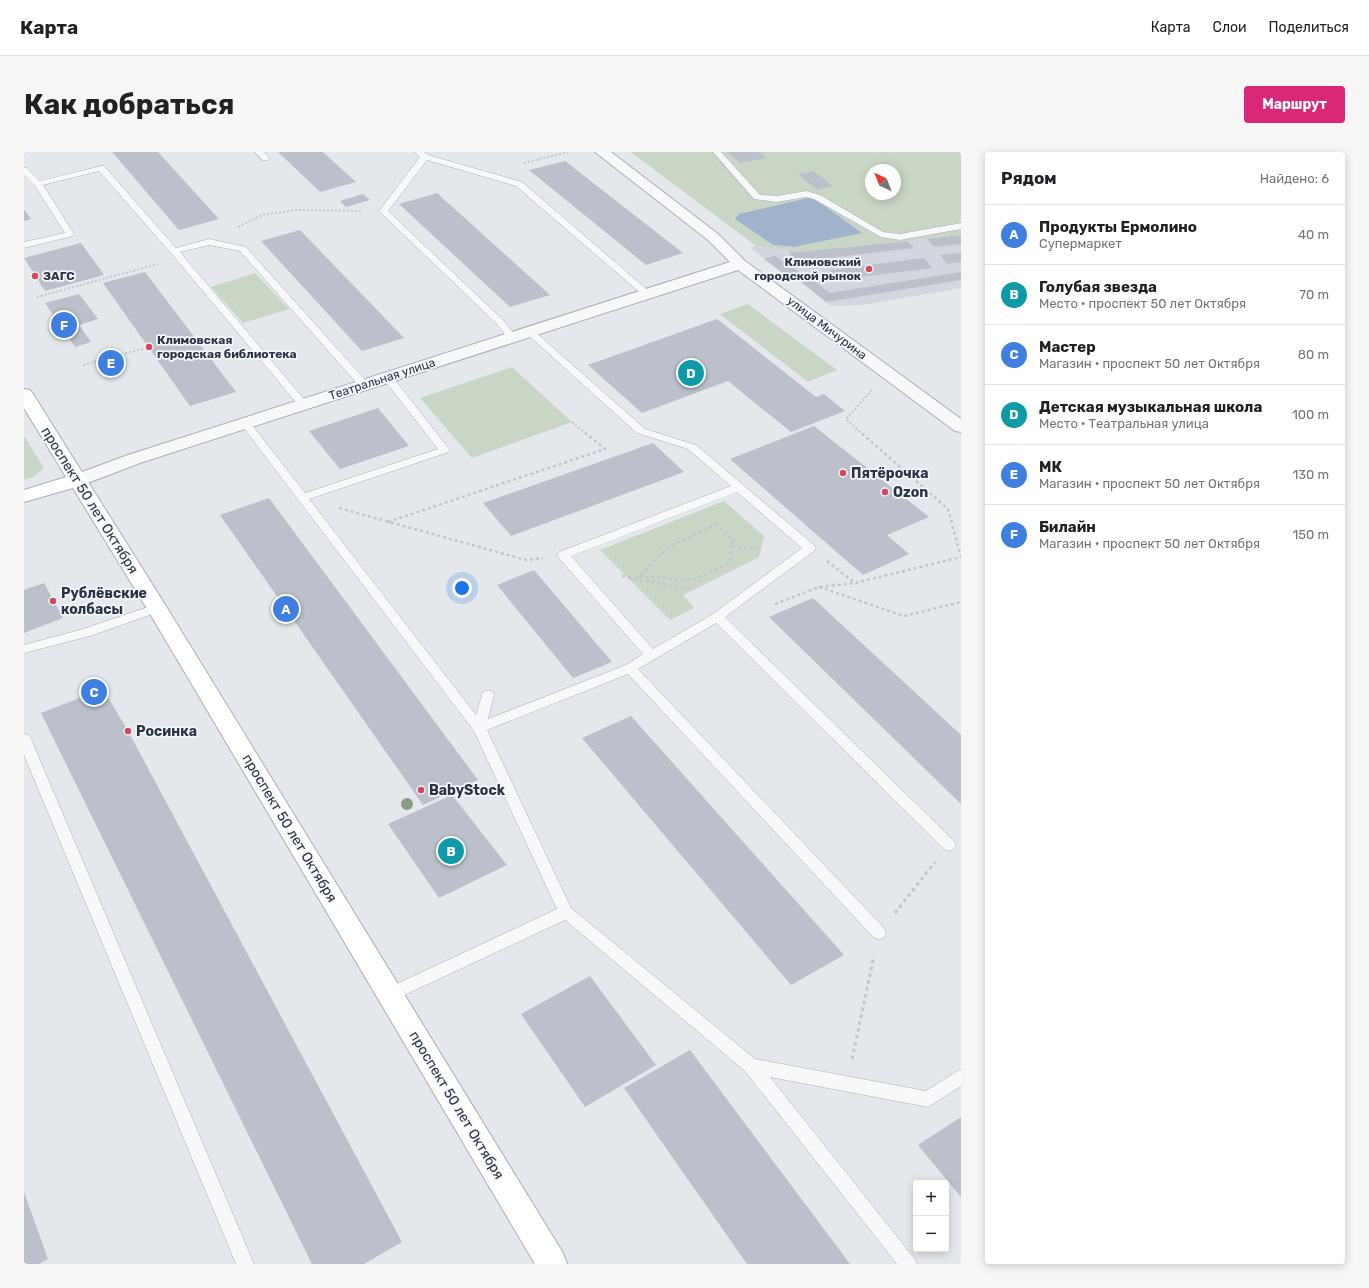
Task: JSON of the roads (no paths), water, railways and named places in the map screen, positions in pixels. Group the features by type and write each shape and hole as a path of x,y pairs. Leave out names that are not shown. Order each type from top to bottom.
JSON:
{"main road":[{"name":"проспект 50 лет Октября","path":"24,394 157,608 391,994 552,1264"},
{"name":"Театральная улица","path":"24,496 78,480"}],"street":[{"name":"улица Мичурина","path":"602,152 713,237 740,264 961,427"},
{"name":"Театральная улица","path":"78,480 134,459 244,423 740,264"}],"lane":[{"path":"717,152 757,197 777,199 806,194 818,196 880,234 900,237 961,226"},
{"path":"512,338 500,322 383,211 422,155 519,184 647,294"},
{"path":"38,184 101,168 303,404"},
{"path":"24,170 38,184 70,234 24,245"},
{"path":"177,255 209,242 243,249 364,385"},
{"path":"479,728 630,668 717,617 810,548 692,447 641,431 530,332"},
{"path":"302,498 445,450 387,378"},
{"path":"244,423 479,728 566,912 751,1066 908,1264"},
{"path":"652,655 563,555 739,487"},
{"path":"24,649 86,633 157,608"},
{"path":"717,617 949,845"},
{"path":"630,668 879,933"},
{"path":"479,728 488,695"},
{"path":"24,739 245,1264"},
{"path":"391,994 566,912"},
{"path":"751,1066 928,1099 961,1077"}],"water":[{"path":"812,197 862,233 794,247 773,245 735,219 739,214"}],"place":[{"name":"Климовский городской рынок","path":"869,269"},
{"name":"ЗАГС","path":"35,276"},
{"name":"Билайн","path":"64,325"},
{"name":"Климовская городская библиотека","path":"149,347"},
{"name":"МК","path":"111,363"},
{"name":"Детская музыкальная школа","path":"691,373"},
{"name":"Пятёрочка","path":"843,473"},
{"name":"Ozon","path":"885,492"},
{"name":"Рублёвские колбасы","path":"53,601"},
{"name":"Продукты Ермолино","path":"286,609"},
{"name":"Мастер","path":"94,692"},
{"name":"Росинка","path":"128,731"},
{"name":"BabyStock","path":"421,790"},
{"name":"Голубая звезда","path":"451,851"}]}
